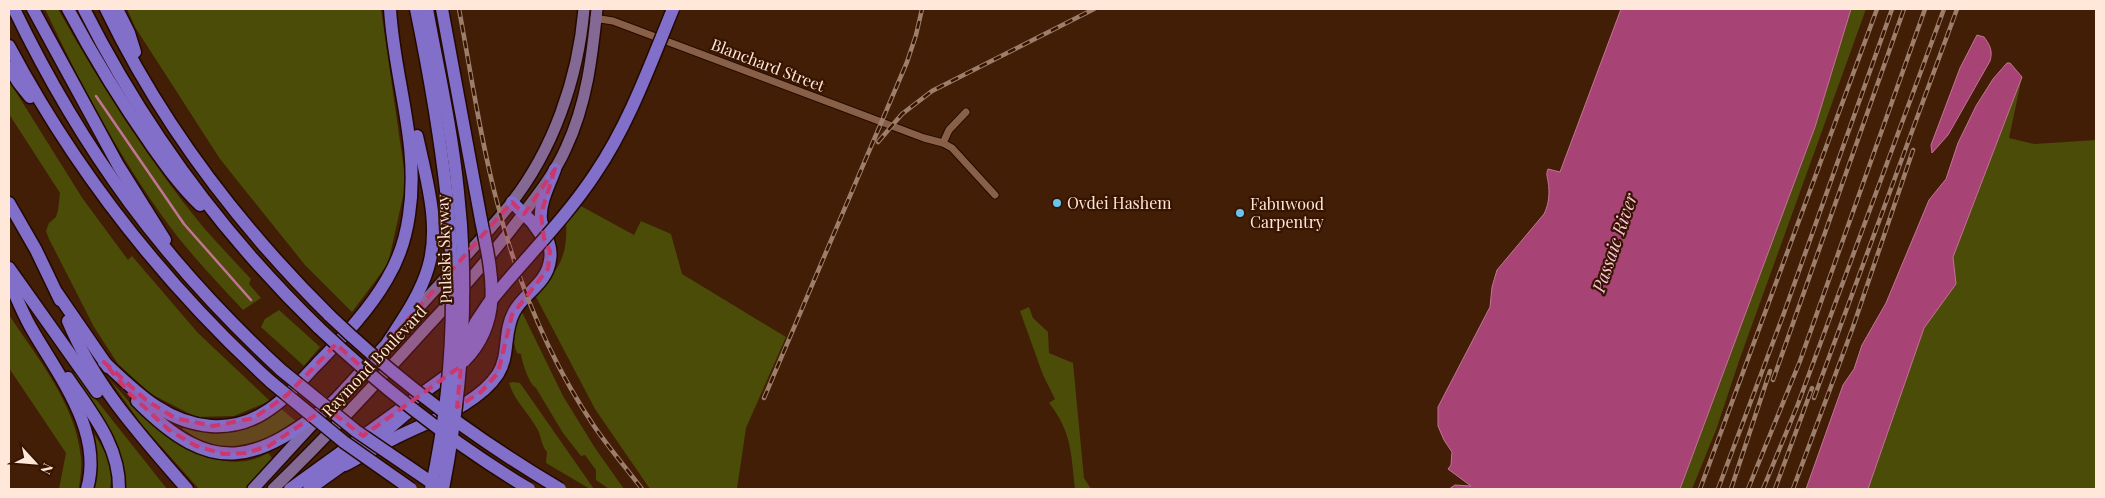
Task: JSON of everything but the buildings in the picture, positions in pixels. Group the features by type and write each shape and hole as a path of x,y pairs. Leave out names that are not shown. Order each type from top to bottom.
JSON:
{"highway":[{"path":"14,9 33,49 76,126 124,196 177,264 219,310 282,370 356,431 443,489"},
{"path":"33,9 110,151 157,225 177,264"},
{"path":"68,9 110,83 160,156 187,192 224,226"},
{"path":"84,9 121,76 156,133 224,226 275,284 318,328 418,414 475,454 530,489"},
{"path":"106,9 144,78 184,143 230,205 266,249 330,316 373,356 430,403 492,446 560,489"},
{"path":"117,9 129,34 144,78"},
{"path":"388,342 414,300 426,276 431,259 433,234 427,186 390,9"},
{"path":"104,362 146,400 175,418 205,425 239,423 260,415 280,401 340,340 368,308 388,279 401,248 407,227 412,187 410,139 390,9"},
{"name":"Pulaski Skyway","path":"416,9 434,101 447,200 452,292 448,382 431,489"},
{"name":"Pulaski Skyway","path":"427,9 458,191 463,251 463,358 453,436 443,489"},
{"path":"290,489 472,352 482,334 492,301 492,275 442,9"},
{"path":"312,488 345,465 443,384 463,358 476,322 488,304 581,194 607,156 631,110 673,9"},
{"path":"9,46 52,123 99,192 152,260 209,323 271,382 344,442 412,489"},
{"path":"9,67 18,82 52,123"},
{"path":"345,465 396,437 449,412 477,395 491,383 504,360 508,328 512,315 520,303 540,282 548,269 551,256 541,214 555,168"},
{"path":"512,202 524,214 549,247"},
{"path":"9,203 27,233 56,293 77,343 104,387 132,425 187,489"},
{"path":"9,268 115,416 178,489"},
{"path":"9,281 29,325 46,351 77,411 86,434 90,463 87,489"},
{"path":"56,293 104,362 124,387 161,424 190,443 217,454 238,454 262,449 304,426 336,400"},
{"name":"Raymond Boulevard","path":"253,489 388,342"},
{"path":"46,351 63,371 107,437 116,462 119,489"}],"main road":[{"name":"Raymond Boulevard","path":"388,342 512,202 540,157 565,101 577,59 584,13"},
{"name":"Raymond Boulevard","path":"273,489 358,402 459,293 524,214 555,168 570,139 585,95 591,63 596,13"}],"street":[{"name":"Blanchard Street","path":"584,13 596,13 612,21 943,143 958,154 995,195"},
{"path":"943,143 949,130 966,112"}],"highlighted area":[{"path":"555,169 541,214 544,238 550,251 548,269 512,315 498,373 481,392 457,407 461,366 363,436 326,408 269,446 246,453 224,454 196,446 169,430 130,394 104,362 146,400 175,418 213,426 254,418 287,395 336,344 364,369 512,202 524,214"}],"shaded area":[{"path":"45,9 58,9 108,94 145,149 204,228 251,279 249,284 261,298 243,310 176,235 133,173 101,119"},
{"path":"127,9 381,9 406,183 388,264 352,312 305,265 220,159 135,27"},
{"path":"1851,9 1866,9 1716,430 1692,489 1680,489 1815,127"},
{"path":"2022,77 2009,138 2034,144 2096,140 2096,489 1868,489 1924,328 1956,284 1953,257"},
{"path":"9,81 83,199 128,260 132,256 198,333 270,401 234,416 196,417 151,394 118,364 94,327 49,239 46,231 49,223 56,217 60,193 9,114"},
{"path":"579,205 634,235 641,221 671,234 682,274 786,337 746,428 737,489 650,489 595,409 535,295 556,270 560,262 565,244 566,220"},
{"path":"1029,307 1033,318 1048,332 1049,353 1073,363 1084,478 1091,489 1075,489 1071,454 1066,434 1057,414 1049,403 1055,399 1043,375 1020,311"},
{"path":"279,310 320,347 304,366 261,327 265,319"},
{"path":"521,310 563,396 595,448 624,489 609,489 596,480 596,470 585,455 581,456 563,433 528,378 521,354 517,353 514,343 516,326"},
{"path":"9,315 54,383 72,419 78,438 81,458 79,489 59,489 66,453 9,368"},
{"path":"75,373 167,489 125,489 71,375"},
{"path":"109,379 151,424 192,450 222,461 237,462 253,459 268,453 272,458 245,489 199,489 142,425"},
{"path":"509,383 520,383 594,489 590,489 546,463 547,452 538,430 511,389"},
{"path":"280,408 298,423 267,439 246,446 224,448 209,445 182,429 186,426 215,430"},
{"path":"89,427 107,456 111,471 110,489 92,489"}],"water":[{"name":"Passaic River","path":"1621,9 1851,9 1815,127 1680,489 1449,489 1455,485 1471,486 1448,469 1451,465 1452,452 1438,426 1438,407 1490,307 1492,287 1497,270 1544,214 1549,198 1548,169 1560,172"},
{"path":"1977,35 1984,37 1989,45 1991,51 1990,61 1948,135 1932,153 1931,145 1960,68"},
{"path":"2007,63 2010,63 2022,77 1953,257 1956,284 1924,328 1868,489 1806,489 1843,385 1854,369 1862,345 1886,303 1929,200 1946,179 1958,143 1976,106 1993,79"}],"waterway":[{"path":"96,96 184,224 251,300"}],"railway":[{"path":"459,9 491,178 514,260 536,318 578,400 600,434 642,489"},
{"path":"764,398 907,62 922,9"},
{"path":"878,142 902,114 932,91 1094,9"},
{"path":"1700,489 1877,9"},
{"path":"1718,489 1784,313 1892,9"},
{"path":"1773,380 1904,9"},
{"path":"1748,489 1800,361 1925,9"},
{"path":"1763,489 1798,404 1944,9"},
{"path":"1814,398 1957,9"},
{"path":"1793,489 1853,327 1913,150"},
{"path":"1731,489 1770,371"},
{"path":"1775,489 1812,388"}],"place":[{"name":"Ovdei Hashem","path":"1057,203"},
{"name":"Fabuwood Carpentry","path":"1240,213"}]}
